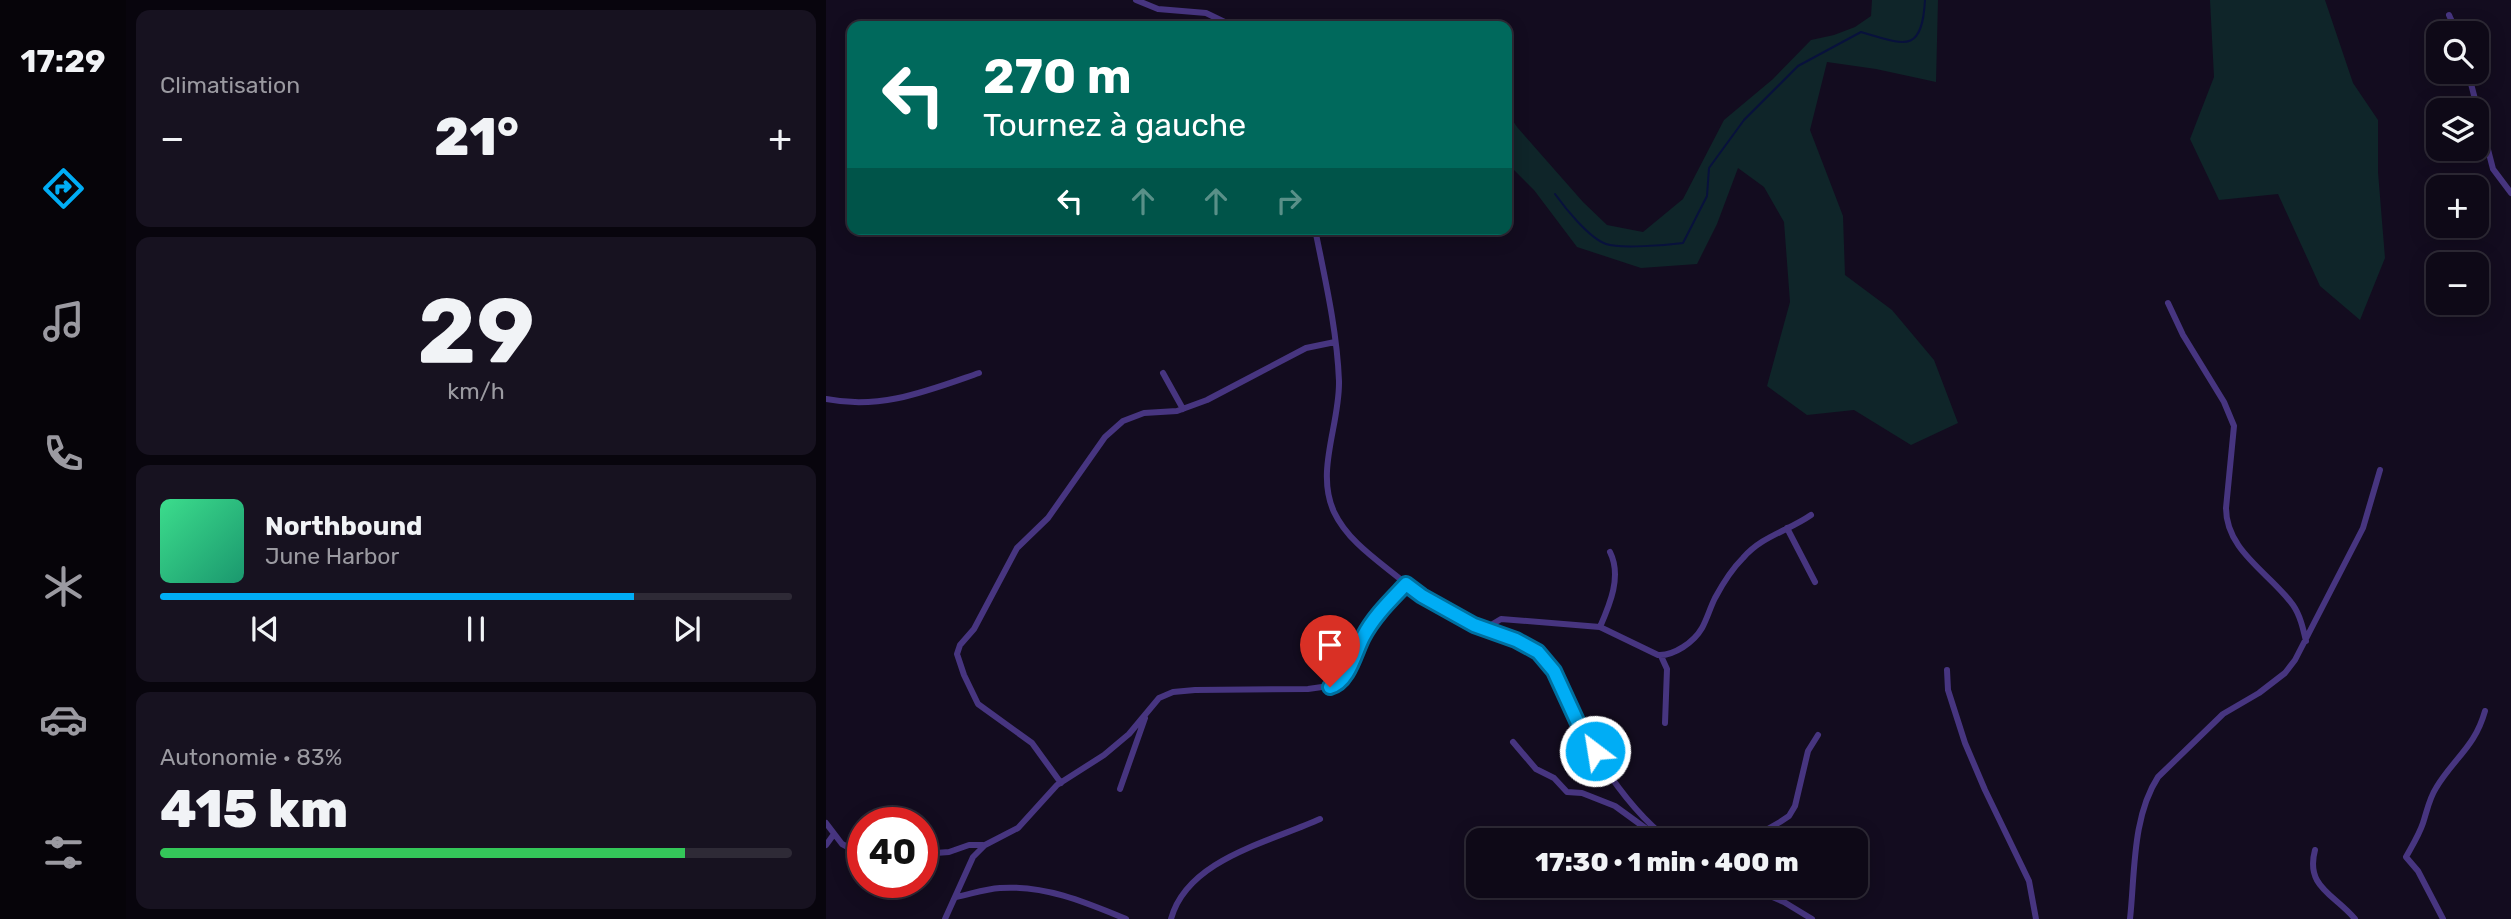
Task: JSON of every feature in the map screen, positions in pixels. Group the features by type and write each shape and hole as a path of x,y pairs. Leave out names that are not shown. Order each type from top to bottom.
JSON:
{"street":[{"path":"1136,0 1158,9 1206,13 1223,21"},
{"path":"2449,15 2452,21"},
{"path":"2471,84 2493,169 2511,193"},
{"path":"1316,235 1335,342 1339,397 1327,470 1327,485 1333,510 1351,537 1406,584 1440,607 1516,640 1546,659 1583,734 1621,790 1654,828"},
{"path":"2168,303 2183,335 2224,402 2234,426 2226,508 2226,521 2230,531 2245,554 2294,606 2306,641"},
{"path":"1061,783 1032,743 978,704 957,654 960,645 980,620 1017,548 1048,518 1105,437 1123,421 1144,413 1183,409 1207,400 1306,348 1335,342"},
{"path":"826,399 849,404 890,401 979,373"},
{"path":"1163,373 1183,409"},
{"path":"2130,919 2139,831 2152,786 2223,714 2259,693 2285,673 2306,641 2364,528 2380,470"},
{"path":"1661,656 1674,652 1702,629 1727,577 1761,540 1811,515"},
{"path":"1787,528 1815,582"},
{"path":"1600,627 1611,597 1616,570 1611,552"},
{"path":"945,919 973,857 985,845 1018,828 1061,783 1117,745 1158,698 1173,692 1308,689 1336,685 1344,676 1372,622 1406,584"},
{"path":"1488,630 1496,621 1512,618 1600,627 1661,656 1667,669 1665,723"},
{"path":"1947,670 1948,690 1965,743 1984,790 2029,881 2036,919"},
{"path":"1120,789 1147,710"},
{"path":"2443,919 2418,872 2406,857 2422,827 2431,796 2454,761 2475,738 2486,711"},
{"path":"1770,828 1789,816 1795,806 1808,751 1818,735"},
{"path":"1513,742 1536,769 1554,778 1567,792 1582,793 1615,806 1645,828"},
{"path":"1171,919 1180,898 1208,870 1236,853 1320,820"},
{"path":"826,823 847,847"},
{"path":"826,845 834,834"},
{"path":"938,853 969,845 985,845"},
{"path":"2315,850 2311,864 2312,873 2321,887 2355,919"},
{"path":"957,897 999,888 1039,889 1069,896 1126,919"},
{"path":"1775,898 1812,919"}],"green space":[{"path":"1872,0 1938,0 1936,82 1827,62 1810,130 1843,216 1845,275 1892,310 1934,360 1958,423 1911,445 1854,410 1807,415 1767,386 1790,302 1784,222 1764,187 1738,168 1717,224 1697,264 1641,268 1577,247 1534,190 1512,168 1512,120 1583,202 1607,225 1643,232 1683,199 1724,120 1773,79 1811,40 1855,27 1871,16"},
{"path":"2210,0 2325,0 2353,83 2378,120 2378,172 2385,258 2360,320 2320,286 2278,194 2219,200 2190,139 2214,77"}],"waterway":[{"path":"1555,194 1585,229 1606,244 1655,246 1683,243 1707,196 1709,168 1744,120 1798,66 1861,32 1899,42 1908,42 1915,38 1920,30 1925,0"}],"route":[{"path":"1330,687 1336,685 1344,676 1372,622 1391,597 1406,584 1440,607 1474,625 1501,633 1529,646 1546,659 1583,734 1595,751"}]}
